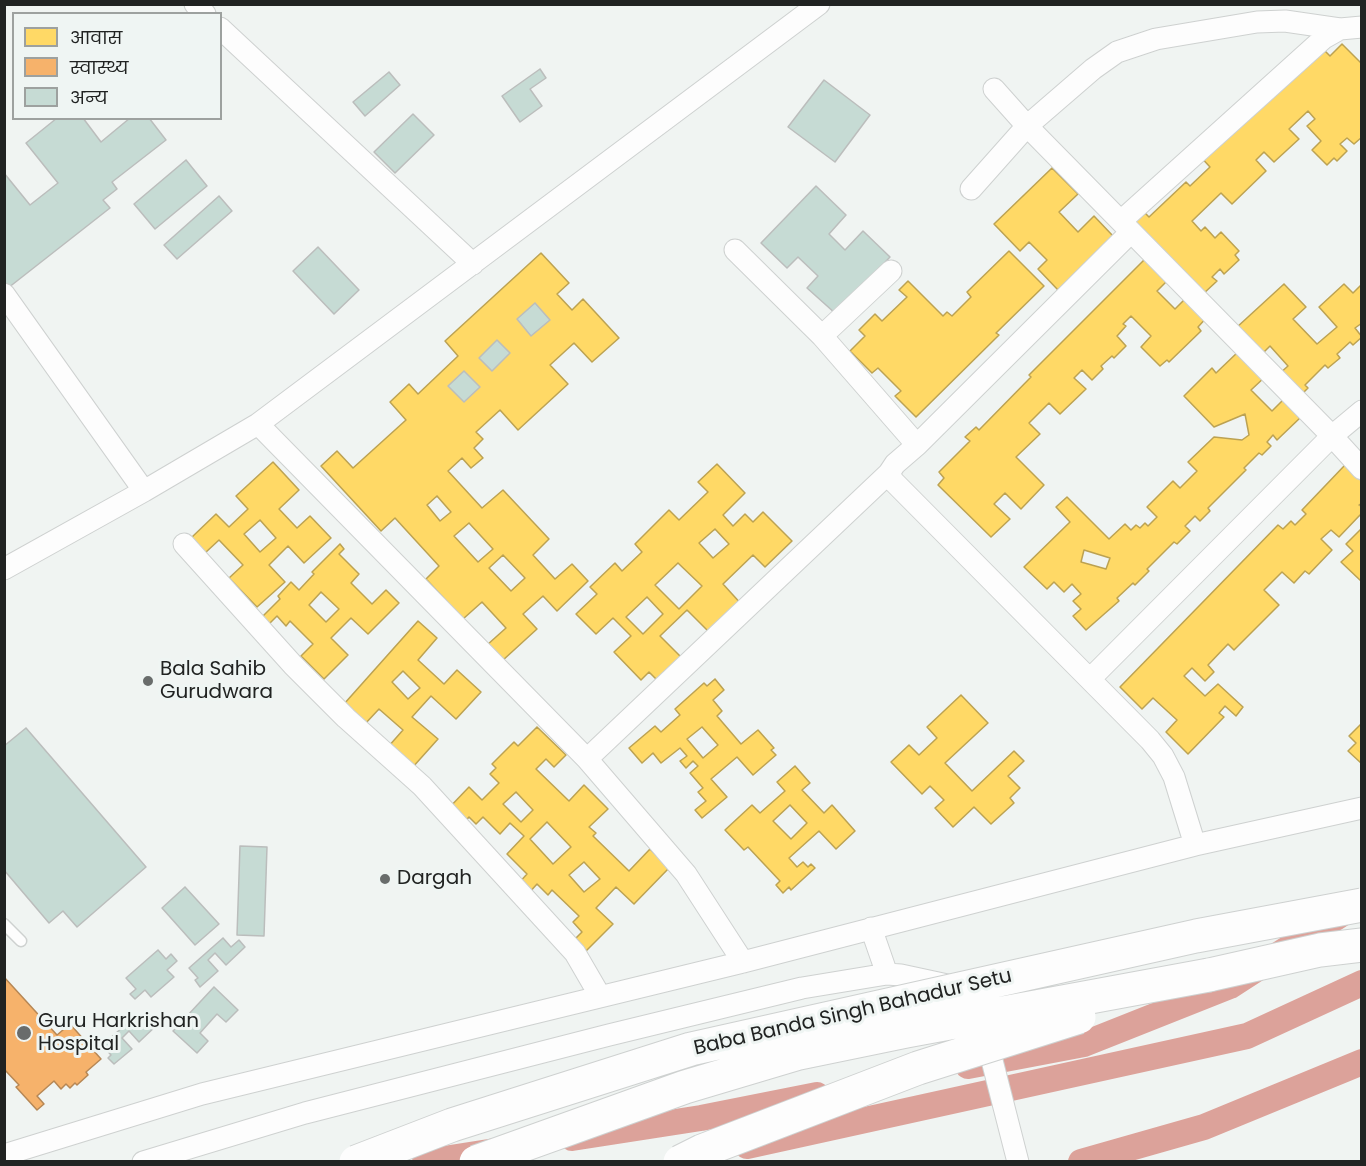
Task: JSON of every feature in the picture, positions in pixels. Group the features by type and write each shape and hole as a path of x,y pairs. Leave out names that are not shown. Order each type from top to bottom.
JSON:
{"highway":[{"name":"Baba Banda Singh Bahadur Setu","path":"356,1161 452,1125 691,1049 1196,936 1362,905"},
{"name":"Baba Banda Singh Bahadur Setu","path":"476,1161 685,1087 799,1053 1209,975 1320,951 1362,945"},
{"path":"680,1161 918,1068 1209,975"}],"street":[{"path":"4,569 258,424 819,4"},
{"path":"971,189 1027,126 1093,69 1117,52 1156,39 1257,22 1285,21 1340,29 1362,27"},
{"path":"587,759 889,474 895,464 917,445 1126,226 1324,38 1340,29"},
{"path":"222,30 473,264"},
{"path":"994,89 1027,126 1362,469"},
{"path":"735,250 822,336 917,445"},
{"path":"822,336 891,271"},
{"path":"4,294 144,491"},
{"path":"1090,679 1332,436 1362,411"},
{"path":"258,424 587,759 686,874 743,962"},
{"path":"889,474 893,481 1150,740 1163,756 1174,777 1194,845"},
{"path":"184,544 293,665 346,718 422,786 575,953 600,996"},
{"path":"4,1155 202,1094 743,962 1194,845 1362,808"},
{"path":"871,928 887,974"},
{"path":"143,1161 305,1113 620,1032 802,988 887,974 975,991 1004,1114 1018,1161"}],"lane":[{"path":"4,924 21,941"}],"building: आवास":[{"path":"1342,44 1362,64 1362,137 1354,144 1347,138 1340,144 1347,151 1337,161 1334,158 1327,165 1312,150 1321,141 1307,126 1315,119 1308,111 1289,129 1299,139 1274,162 1264,152 1256,160 1266,171 1232,204 1221,193 1192,221 1201,231 1205,227 1215,238 1221,232 1239,251 1235,255 1239,260 1224,274 1220,269 1212,277 1217,281 1202,295 1132,222 1143,211 1149,217 1186,182 1190,186 1210,167 1198,154 1319,45 1330,56"},
{"path":"1052,168 1078,194 1059,212 1078,232 1094,216 1113,236 1058,290 1038,269 1047,260 1029,242 1020,251 994,224"},
{"path":"1009,251 1044,286 996,333 999,335 916,417 895,396 901,391 878,368 872,373 850,351 865,336 859,330 875,314 882,321 907,297 899,290 908,281 943,316 947,312 952,316 971,297 967,292"},
{"path":"541,253 569,283 557,294 572,310 583,299 619,338 592,362 574,343 550,365 568,384 518,430 500,410 476,432 483,439 474,448 483,458 471,468 462,458 448,471 482,508 503,490 549,539 533,555 555,579 572,564 588,581 557,611 543,596 523,614 537,629 502,661 487,645 506,628 482,602 463,619 426,579 439,566 395,518 381,531 321,466 337,451 353,468 406,420 390,402 409,384 418,394 458,356 445,341"},
{"path":"1148,256 1170,278 1157,291 1175,309 1188,296 1208,316 1198,327 1201,331 1169,362 1167,360 1160,366 1141,347 1151,336 1131,316 1123,324 1126,326 1117,336 1126,346 1114,358 1112,356 1101,366 1103,369 1092,380 1082,370 1074,378 1086,389 1060,414 1049,403 1029,423 1040,434 1016,457 1044,485 1021,509 1005,493 994,504 1010,519 991,537 938,485 944,478 939,472 970,441 965,437 976,427 979,430 1031,377 1029,375"},
{"path":"1284,284 1306,307 1293,319 1317,344 1337,327 1319,307 1344,284 1353,293 1362,284 1362,323 1355,328 1362,337 1353,345 1350,342 1337,354 1340,358 1328,368 1325,365 1305,385 1308,388 1300,396 1279,374 1288,366 1270,346 1261,355 1236,328"},
{"path":"1240,350 1266,376 1251,390 1272,411 1284,399 1301,417 1277,440 1273,435 1267,442 1271,446 1262,455 1259,453 1244,468 1246,470 1208,508 1210,511 1200,521 1195,516 1185,526 1190,531 1177,544 1174,542 1147,569 1149,571 1135,585 1133,583 1117,598 1119,601 1086,630 1073,616 1081,609 1073,601 1081,594 1072,584 1064,592 1054,582 1047,589 1024,567 1070,522 1056,507 1067,497 1109,539 1125,524 1131,530 1136,525 1140,528 1145,523 1148,526 1157,517 1147,507 1173,481 1180,488 1197,471 1188,462 1214,437 1242,440 1249,435 1245,414 1214,427 1184,396 1212,368 1216,373","holes":["1084,550 1110,558 1106,569 1081,562"]},
{"path":"273,462 299,490 279,509 297,528 310,516 331,538 304,563 288,546 269,565 285,582 257,607 229,578 243,565 219,540 205,553 191,538 216,514 229,527 248,509 236,496"},
{"path":"717,464 745,493 723,515 733,526 745,514 753,522 763,512 792,541 765,567 753,555 723,584 743,606 709,632 687,610 660,636 682,658 658,681 649,672 641,680 614,652 631,636 613,618 596,634 576,614 597,594 590,587 615,563 622,571 642,552 635,544 669,510 679,520 708,492 698,482"},
{"path":"1345,465 1362,481 1362,503 1359,505 1362,507 1362,517 1360,515 1339,537 1331,530 1321,539 1332,550 1309,574 1305,571 1294,583 1282,572 1264,590 1279,605 1234,650 1228,644 1208,665 1214,672 1205,681 1192,668 1184,676 1205,696 1218,684 1243,707 1236,716 1225,706 1219,713 1224,717 1188,754 1166,732 1177,720 1153,698 1142,709 1120,687 1278,525 1283,529 1291,521 1295,525 1306,514 1302,510"},
{"path":"437,496 451,512 440,521 427,505"},
{"path":"260,520 276,538 260,552 244,534"},
{"path":"469,523 493,549 478,562 454,536"},
{"path":"1362,528 1362,582 1341,562 1353,551 1346,544"},
{"path":"715,529 729,544 713,558 699,543"},
{"path":"340,544 344,549 339,554 359,574 351,583 372,604 386,590 399,603 368,634 351,618 331,638 348,655 324,679 301,656 313,644 290,621 286,626 277,616 268,625 261,618 280,599 278,596 291,582 299,590 314,574 312,572"},
{"path":"503,555 525,578 511,591 489,568"},
{"path":"678,563 702,586 679,609 655,585"},
{"path":"321,592 339,609 326,622 309,605"},
{"path":"647,597 663,614 643,634 626,617"},
{"path":"418,621 437,638 418,660 444,684 457,670 481,692 456,719 431,696 412,717 438,739 412,768 388,747 403,730 379,709 364,725 344,704"},
{"path":"403,671 420,688 408,699 392,682"},
{"path":"715,679 724,690 713,700 722,711 717,716 741,744 758,730 774,748 771,750 776,755 753,775 737,757 711,779 727,797 702,818 695,810 706,801 698,792 703,788 690,773 698,766 693,761 686,768 680,761 687,756 680,748 661,763 653,753 642,763 629,748 655,726 661,732 680,715 675,709 704,683 707,686","holes":["702,727 718,745 703,758 687,739"]},
{"path":"961,695 988,723 945,763 972,791 1014,751 1024,761 1008,776 1020,788 1010,798 1014,803 991,824 974,807 953,827 935,808 944,800 930,786 922,794 891,762 909,745 919,755 937,738 927,727"},
{"path":"1362,723 1362,764 1348,751 1356,743 1349,736"},
{"path":"537,727 566,755 554,767 546,759 536,769 569,801 584,785 608,809 589,827 596,833 593,836 629,871 650,849 669,868 634,904 616,887 596,908 613,924 585,952 573,941 582,932 573,922 579,916 552,890 548,895 537,884 528,894 518,884 527,874 507,854 524,836 510,823 500,834 483,817 476,824 469,817 461,826 446,811 469,787 482,800 499,783 490,774 496,768 492,764 514,742 518,746"},
{"path":"795,766 810,783 802,790 824,813 832,805 855,831 836,849 819,831 789,858 797,867 803,862 808,867 811,864 815,868 791,890 789,887 783,893 776,885 780,881 748,847 744,850 725,830 752,805 760,813 785,791 777,782","holes":["790,805 807,823 791,839 773,821"]},
{"path":"516,792 533,810 521,822 503,804"},
{"path":"547,822 571,847 553,864 530,839"},
{"path":"584,862 600,879 584,892 569,875"}],"building: स्वास्थ्य":[{"path":"4,977 57,1035 70,1024 101,1059 86,1072 88,1075 77,1085 75,1083 70,1088 66,1084 61,1089 54,1081 37,1096 44,1104 37,1110 16,1087 19,1085 4,1069"}],"building: अन्य":[{"path":"540,69 546,78 530,89 542,106 520,122 502,96"},
{"path":"389,72 400,85 365,116 353,102"},
{"path":"824,80 870,115 835,162 788,127"},
{"path":"413,114 434,135 395,173 374,152"},
{"path":"55,120 84,120 101,142 128,120 151,120 166,140 112,182 117,189 103,200 110,208 8,288 4,283 4,173 30,205 58,183 26,143"},
{"path":"186,160 207,186 155,229 134,204"},
{"path":"816,186 846,215 829,234 845,250 863,231 890,257 836,314 807,288 818,276 798,257 787,268 761,243"},
{"path":"219,196 232,211 177,259 164,245"},
{"path":"318,247 359,290 334,314 293,271"},
{"path":"535,303 550,320 531,336 517,319"},
{"path":"497,340 510,353 492,371 479,358"},
{"path":"464,371 480,387 464,402 448,386"},
{"path":"26,728 146,867 77,927 63,911 49,923 4,870 4,746"},
{"path":"240,846 267,847 264,936 237,935"},
{"path":"185,887 219,924 195,945 162,908"},
{"path":"223,938 231,947 239,940 245,947 226,965 215,953 208,960 218,971 200,987 195,980 198,978 189,968"},
{"path":"158,950 166,959 171,954 177,961 167,970 174,977 151,997 145,990 135,999 130,994 136,989 126,978"},
{"path":"214,987 238,1010 226,1022 217,1014 200,1033 208,1041 197,1053 173,1031"},
{"path":"137,1015 145,1024 152,1018 158,1024 139,1042 129,1031 122,1038 132,1049 114,1064 108,1058 111,1055 102,1045"}],"waterway":[{"path":"968,1066 1084,1044 1230,986 1346,911"},
{"path":"747,1146 1247,1036 1362,983"},
{"path":"1081,1162 1204,1127 1362,1062"},
{"path":"572,1138 701,1118 817,1095"},
{"path":"425,1162 495,1151"}],"place":[{"name":"Bala Sahib Gurudwara","path":"148,681"},
{"name":"Dargah","path":"385,879"},
{"name":"Guru Harkrishan Hospital","path":"24,1033"}]}
